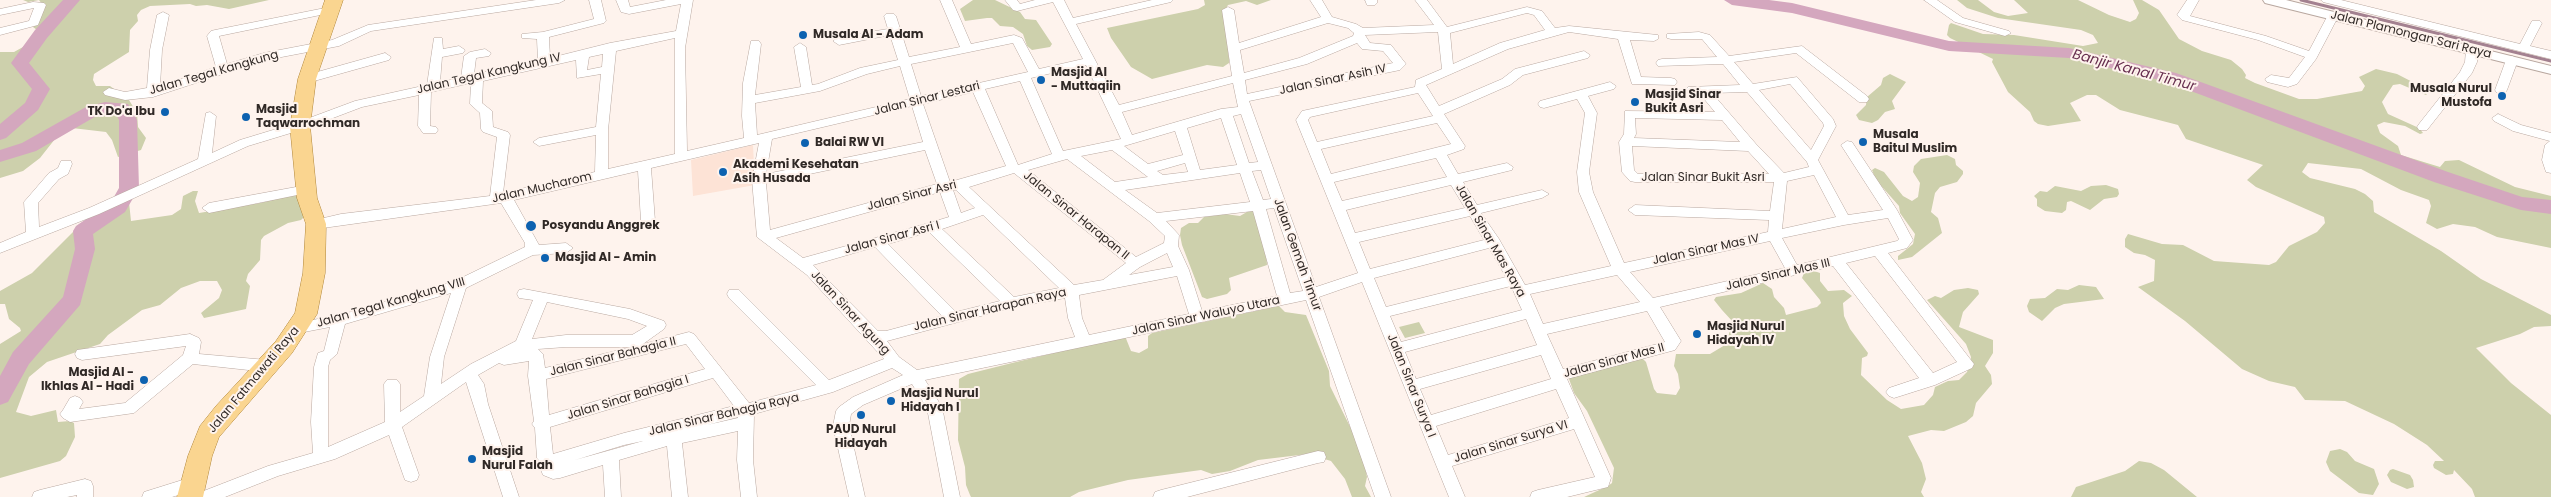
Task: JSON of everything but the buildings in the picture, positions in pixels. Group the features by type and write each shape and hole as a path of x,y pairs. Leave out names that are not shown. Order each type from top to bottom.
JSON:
{"main road":[{"name":"Jalan Fatmawati Raya","path":"196,493 209,433 299,328 306,314 312,287 316,224 307,198 300,126 307,79 332,5"}],"street":[{"name":"Jalan Tegal Kangkung","path":"109,92 124,96 153,93 222,69 264,57 339,42 368,28 560,0"},
{"path":"526,36 543,35 600,21 599,10 595,0"},
{"path":"622,0 625,10 629,11 683,0"},
{"path":"681,156 679,48 687,0"},
{"path":"946,0 967,50"},
{"path":"1011,0 1017,8 1049,0"},
{"path":"1058,0 1115,110 1128,141"},
{"path":"1070,22 1117,5 1167,0"},
{"path":"1316,0 1328,19"},
{"path":"1422,0 1442,30 1448,71"},
{"path":"1930,0 1959,20 2005,32"},
{"path":"2193,0 2183,15 2186,18 2262,38 2312,56"},
{"name":"Jalan Plamongan Sari Raya","path":"2270,0 2551,70"},
{"path":"2327,0 2551,56"},
{"path":"0,12 38,4 40,7 38,19 25,26 0,32"},
{"path":"222,69 213,36 215,32 332,5"},
{"name":"Jalan Gemah Timur","path":"1228,10 1243,104 1383,497"},
{"path":"1115,110 1304,61 1359,35 1442,30 1527,10 1538,13 1552,32"},
{"path":"153,93 156,50 163,15"},
{"path":"2271,79 2288,84 2293,81 2312,56 2333,15"},
{"path":"890,16 944,187 957,220"},
{"path":"1235,48 1328,19 1346,24 1359,35"},
{"path":"2523,49 2536,24"},
{"path":"1326,180 1439,153 1459,146 1421,90 1420,82 1504,46 1552,32 1569,29 1588,33 1654,37"},
{"path":"839,41 894,31"},
{"name":"Jalan Tegal Kangkung IV","path":"300,126 359,104 610,47 682,33"},
{"path":"543,35 544,62"},
{"name":"Jalan Sinar Asih IV","path":"1243,104 1396,68 1400,64 1387,48 1366,46 1359,35"},
{"path":"1671,36 1699,35 1706,37 1814,165 1844,220"},
{"path":"1623,36 1636,81 1671,82"},
{"path":"748,100 820,87 864,72 903,62 1014,39 1018,40 1029,74 1065,156 1154,218 1172,235 1171,246 1182,270 1196,317"},
{"path":"432,130 428,130 424,126 438,40"},
{"path":"751,141 748,100 755,44"},
{"path":"602,174 602,130 610,47"},
{"path":"800,47 807,89"},
{"path":"1662,63 1727,60 1798,48 1863,99"},
{"path":"2423,127 2466,73 2471,62 2472,50"},
{"path":"467,53 476,104 486,111 487,129 504,135 501,198 532,243 531,250"},
{"path":"437,54 485,53"},
{"path":"583,53 580,78 609,69"},
{"path":"1313,148 1438,115 1506,82 1519,72 1584,55"},
{"path":"307,79 385,57"},
{"name":"Jalan Sinar Lestari","path":"766,138 1089,60"},
{"path":"2501,90 2512,60"},
{"name":"Jalan Sinar Bukit Asri","path":"1723,116 1632,113 1628,116 1630,134 1625,142 1628,172 1635,178 1781,178 1814,165 1830,126 1828,118 1793,80 1750,88 1698,90 1723,116 1750,147 1781,178"},
{"path":"977,86 1015,168"},
{"path":"1544,104 1610,86"},
{"name":"Jalan Sinar Surya I","path":"1421,90 1306,114 1302,120 1457,497"},
{"path":"1581,94 1591,113 1583,172 1586,192 1619,268 1650,304"},
{"name":"Jalan Sinar Asri","path":"764,237 798,226 944,187 959,185 1015,168 1114,145 1226,112 1243,104"},
{"name":"Jalan Gemah Timur","path":"1226,112 1244,169 1258,205 1285,299"},
{"path":"204,162 210,116"},
{"path":"2498,118 2517,128 2551,136"},
{"path":"0,248 94,211 249,141 300,126"},
{"path":"1180,126 1194,174"},
{"path":"539,142 602,130"},
{"path":"764,237 759,180 766,138"},
{"name":"Jalan Mucharom","path":"316,224 350,218 454,207 766,138"},
{"path":"1625,142 1750,147"},
{"path":"759,180 930,144"},
{"path":"1114,145 1160,180"},
{"name":"Jalan Sinar Mas III","path":"1538,331 1879,252 1905,243 1906,240 1892,213 1846,145"},
{"path":"2549,167 2551,145"},
{"name":"Jalan Sinar Mas Raya","path":"1439,153 1494,242 1518,286 1603,478 1602,482 1538,497"},
{"path":"1147,169 1189,158"},
{"path":"33,235 31,202 54,176 63,171 66,164"},
{"path":"1112,187 1194,174 1244,169 1264,164"},
{"path":"644,165 648,221"},
{"path":"1338,207 1507,167"},
{"name":"Jalan Sinar Harapan II","path":"1015,168 1135,264"},
{"name":"Jalan Sinar Bukit Asri","path":"1774,236 1781,178"},
{"path":"959,185 1071,291 1075,318 1084,342"},
{"path":"209,208 307,189"},
{"path":"1351,239 1542,194"},
{"path":"1827,224 1830,195"},
{"path":"1154,218 1279,203"},
{"name":"Jalan Sinar Asri I","path":"801,263 957,220 984,210"},
{"path":"1635,210 1777,216"},
{"name":"Jalan Sinar Mas IV","path":"1382,313 1619,268 1844,220 1892,213"},
{"path":"932,227 1011,304"},
{"path":"1774,236 1794,272"},
{"name":"Jalan Sinar Agung","path":"764,237 812,271 874,336 894,361 914,376"},
{"path":"878,242 952,317"},
{"name":"Jalan Sinar Waluyo Utara","path":"857,497 841,426 844,411 858,401 914,376 1312,294 1367,275 1494,242"},
{"name":"Jalan Sinar Harapan Raya","path":"1107,284 1135,264 1171,246"},
{"name":"Jalan Tegal Kangkung VIII","path":"299,328 460,286 531,250 566,248"},
{"path":"1879,252 1967,364 1930,381 1894,392"},
{"path":"1837,262 1930,381"},
{"name":"Jalan Sinar Harapan Raya","path":"874,336 886,336 952,317 1071,291 1182,270"},
{"path":"430,400 437,357 460,286"},
{"path":"150,497 196,493 348,447 393,425 468,373 522,345 632,341 638,340 659,325 630,314 524,294"},
{"path":"734,294 828,388"},
{"path":"522,345 542,296"},
{"name":"Jalan Sinar Mas II","path":"1426,423 1559,379 1670,346 1674,341 1650,304"},
{"path":"1396,349 1530,313"},
{"path":"321,456 319,422 321,367 323,357 330,354 339,319"},
{"name":"Jalan Sinar Bahagia II","path":"536,376 689,338 715,372"},
{"path":"75,402 68,414 70,416 128,409 190,358 194,342 190,340 82,354"},
{"path":"1411,386 1545,348"},
{"path":"492,361 536,354 540,424 545,458 552,461 549,470 553,472 746,417"},
{"path":"190,358 267,366"},
{"name":"Jalan Sinar Bahagia Raya","path":"552,461 624,439 746,417 828,388 894,361"},
{"path":"715,372 746,417 745,460 749,497"},
{"name":"Jalan Sinar Bahagia I","path":"540,424 715,372"},
{"path":"468,373 476,384 480,404 511,497"},
{"path":"914,376 934,407 952,497"},
{"path":"392,384 393,425 411,476"},
{"name":"Jalan Sinar Surya VI","path":"1442,463 1579,421"},
{"path":"674,438 680,497"},
{"path":"611,456 613,497"},
{"path":"1161,497 1182,494 1318,458"},
{"path":"40,497 85,486 85,497"}],"shaded area":[{"name":"Akademi Kesehatan Asih Husada","path":"753,145 755,185 693,196 691,160"}],"green space":[{"path":"23,0 39,0 28,2"},
{"path":"39,0 269,0 229,9 190,4 150,6 141,10 137,15 138,21 130,30 129,52 94,74 93,80 96,86 110,86 129,100 137,113 138,127 146,138 141,150 118,157 112,140 106,132 72,128 55,139 40,158 23,171 0,178 0,52 14,52 23,47 36,32 37,30 33,27 45,8"},
{"path":"973,0 995,0 1020,12 1025,19 1036,20 1052,44 1050,47 1032,50 1027,46 1023,34 1013,27 1000,26 992,18 965,21 960,9"},
{"path":"1204,0 1271,0 1257,5 1246,1 1228,5 1224,12 1229,63 1223,67 1207,65 1152,79 1131,67 1111,38 1107,28 1198,9 1205,5"},
{"path":"1957,0 1978,0 1994,12 2008,16 2028,13 2014,0 2078,0 2109,15 2130,22 2136,19 2139,13 2133,0 2142,0 2159,10 2179,39 2202,51 2231,60 2242,69 2246,75 2245,78 2255,83 2299,99 2317,99 2362,91 2365,86 2359,77 2376,69 2397,74 2430,91 2426,95 2400,84 2393,85 2382,102 2388,114 2419,128 2423,133 2420,134 2405,126 2384,122 2377,125 2380,133 2398,146 2401,155 2440,167 2445,161 2459,160 2515,187 2551,196 2551,248 2497,237 2475,227 2453,224 2437,229 2426,223 2431,206 2429,200 2401,190 2361,169 2308,163 2302,172 2310,178 2355,189 2365,194 2373,201 2374,212 2441,251 2481,279 2551,315 2551,326 2534,327 2520,334 2476,348 2511,383 2551,415 2551,497 2475,497 2472,489 2454,470 2453,474 2446,475 2434,468 2435,461 2444,461 2427,445 2394,424 2345,401 2305,400 2295,387 2269,381 2242,369 2185,321 2138,287 2154,281 2155,260 2145,255 2134,253 2125,247 2125,239 2128,234 2162,244 2183,245 2214,261 2269,265 2276,262 2289,246 2317,232 2325,223 2324,217 2256,187 2247,180 2263,165 2186,139 2178,125 2120,110 2096,95 2087,95 2070,103 2081,121 2048,126 2038,124 2034,121 2030,112 2008,92 1992,62 1993,59 1950,38 1947,35 1949,25 1951,23 1983,34 2014,35 2083,46 2098,43 2093,35 2081,30 1998,18 1967,8"},
{"path":"1890,74 1906,82 1892,101 1895,109 1885,112 1878,120 1872,123 1859,120 1856,115 1866,105 1867,97 1881,85 1883,78"},
{"path":"1947,155 1955,159 1956,165 1963,171 1963,174 1957,182 1940,187 1935,193 1931,212 1938,218 1942,233 1912,257 1898,260 1898,256 1913,244 1915,234 1900,213 1899,206 1876,180 1872,170 1875,168 1884,172 1903,196 1912,201 1918,197 1920,183 1913,172 1914,166 1921,159"},
{"path":"2106,185 2118,189 2119,194 2117,197 2104,199 2090,210 2071,201 2067,202 2066,210 2062,213 2045,211 2037,206 2037,199 2034,196 2040,191 2047,192 2055,186 2081,191 2091,186"},
{"path":"193,191 198,191 195,201 199,213 260,203 296,194 304,217 301,220 288,223 264,236 261,240 260,260 248,274 246,281 250,286 246,309 204,318 201,313 219,298 222,290 217,281 200,281 181,288 160,305 142,310 108,335 100,344 47,362 29,377 16,412 31,416 56,410 58,422 70,421 74,423 75,437 66,456 60,461 0,478 0,344 21,331 9,319 5,304 0,304 0,291 32,273 81,224 101,213 129,202 131,221 172,215 181,209 183,196"},
{"path":"1252,209 1266,247 1267,265 1229,278 1231,290 1227,294 1207,299 1202,297 1182,245 1181,228 1189,223 1198,223 1204,217 1225,214 1240,216"},
{"path":"1811,270 1820,273 1820,281 1828,291 1844,290 1852,296 1843,303 1844,316 1850,329 1868,353 1867,356 1862,358 1861,375 1887,400 1901,409 1924,405 1933,395 1935,387 1948,381 1959,380 1967,372 1970,365 1971,357 1966,344 1927,300 1935,296 1941,298 1954,290 1968,288 1978,290 1979,294 1963,312 1959,327 1993,340 1993,353 1985,366 1991,375 1992,384 1976,403 1973,416 1966,422 1944,431 1931,430 1908,436 1922,463 1926,479 1921,492 1924,497 1584,497 1612,483 1614,468 1587,411 1574,393 1568,376 1572,368 1576,365 1642,358 1646,362 1657,393 1676,395 1680,388 1678,374 1674,366 1676,354 1710,354 1725,345 1733,322 1714,300 1716,297 1741,293 1763,283 1772,289 1774,297 1784,308 1786,315 1817,307 1821,303 1820,300 1802,278 1804,273"},
{"path":"2079,285 2096,287 2104,299 2064,304 2055,308 2042,321 2029,312 2027,306 2030,299 2045,298 2057,289 2068,290"},
{"path":"1279,306 1285,312 1306,315 1329,371 1330,386 1362,451 1367,477 1365,486 1371,497 1352,497 1345,479 1331,461 1308,454 1258,460 1230,471 1212,474 1201,470 1128,480 1079,492 1070,497 971,497 966,485 965,467 958,440 959,379 968,374 1125,336 1131,351 1139,353 1148,348 1148,336 1152,333"},
{"path":"1419,322 1425,333 1405,338 1399,327"},
{"path":"2340,449 2347,452 2355,461 2374,469 2379,484 2373,495 2359,493 2330,471 2326,462 2330,451"},
{"path":"2139,461 2151,463 2164,470 2197,497 2071,497 2076,487 2125,471"},
{"path":"2393,469 2410,475 2414,487 2407,489 2391,482 2387,475"}],"waterway":[{"path":"0,134 32,106 41,89 20,63 41,34 72,0"},
{"name":"Banjir Kanal Timur","path":"1732,0 1792,8 1949,46 2069,53 2119,64 2170,77 2441,177 2521,203 2551,207"},
{"path":"2301,0 2551,61"},
{"path":"0,156 29,147 92,111 105,108 122,108 128,120 129,188 118,207 83,231 85,249 73,300 21,358 0,396"}],"place":[{"name":"Musala Al - Adam","path":"803,35"},
{"name":"Masjid Al - Muttaqiin","path":"1041,80"},
{"name":"Musala Nurul Mustofa","path":"2502,96"},
{"name":"Masjid Sinar Bukit Asri","path":"1635,102"},
{"name":"TK Do'a Ibu","path":"165,112"},
{"name":"Masjid Taqwarrochman","path":"246,117"},
{"name":"Musala Baitul Muslim","path":"1863,142"},
{"name":"Balai RW VI","path":"805,143"},
{"name":"Akademi Kesehatan Asih Husada","path":"723,172"},
{"name":"Posyandu Anggrek","path":"531,226"},
{"name":"Masjid Al - Amin","path":"545,258"},
{"name":"Masjid Nurul Hidayah IV","path":"1697,334"},
{"name":"Masjid Al - Ikhlas Al - Hadi","path":"144,380"},
{"name":"Masjid Nurul Hidayah I","path":"891,401"},
{"name":"PAUD Nurul Hidayah","path":"861,415"},
{"name":"Masjid Nurul Falah","path":"472,459"}]}
